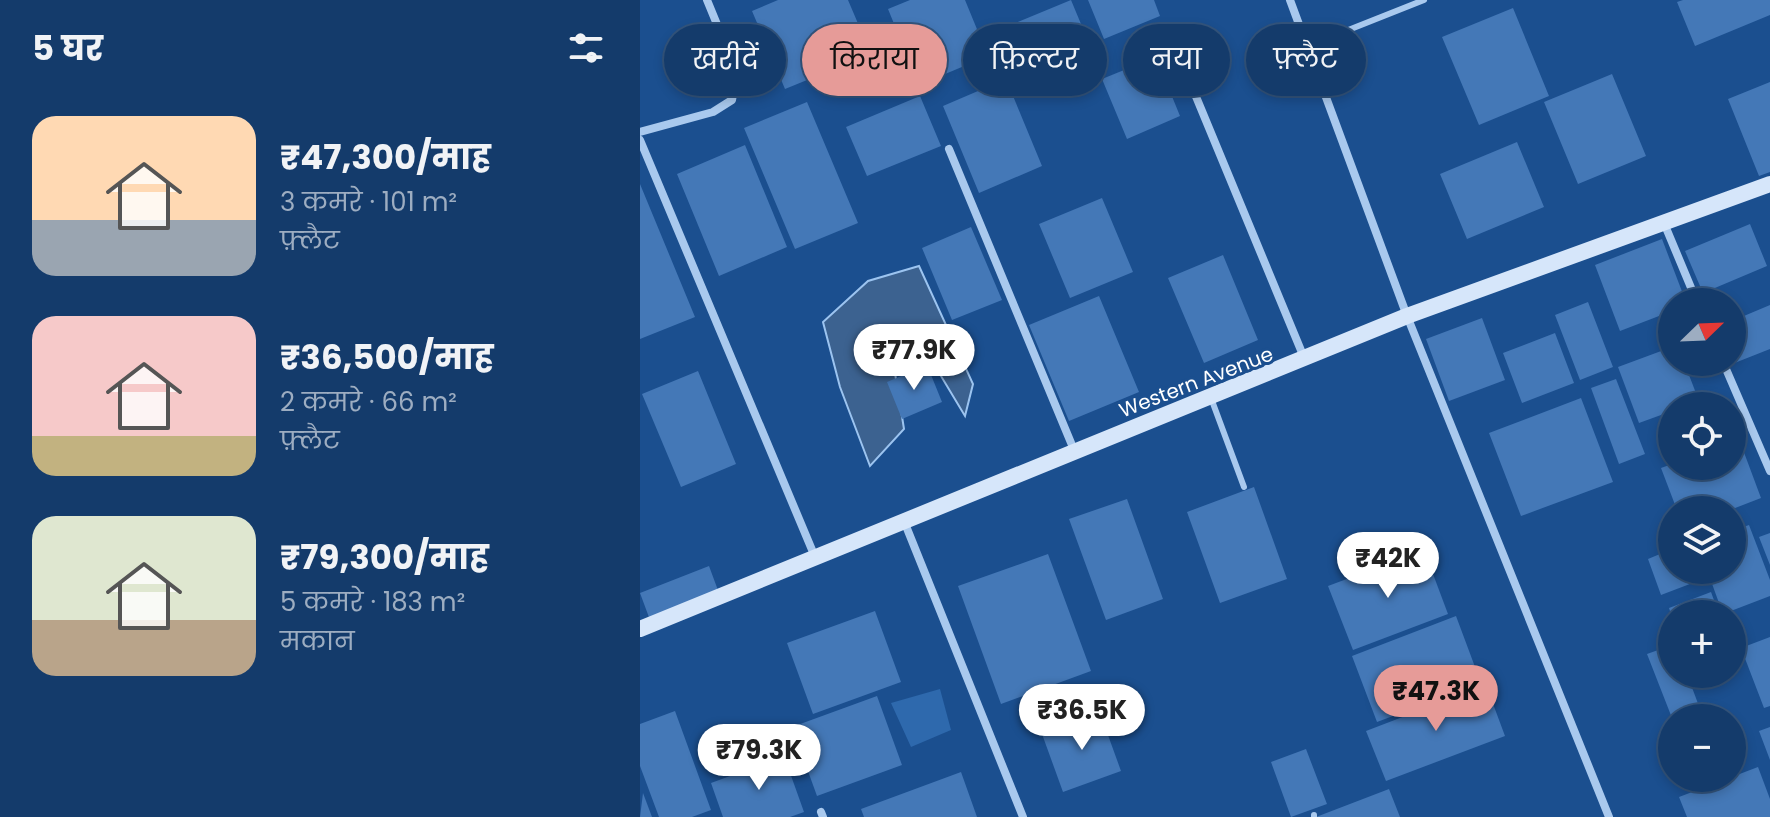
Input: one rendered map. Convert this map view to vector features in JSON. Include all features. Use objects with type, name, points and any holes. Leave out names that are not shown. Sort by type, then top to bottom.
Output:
[{"type":"street","points":[[640,132],[713,112],[732,100],[737,73],[707,0]]},
{"type":"street","points":[[1290,0],[1299,24]]},
{"type":"street","points":[[1196,96],[1306,360]]},
{"type":"street","points":[[1326,96],[1407,316],[1609,817]]},
{"type":"street","points":[[640,140],[815,557]]},
{"type":"street","points":[[949,149],[1074,450]]},
{"type":"street","name":"Western Avenue","points":[[640,629],[1074,450],[1306,360],[1407,316],[1770,184]]},
{"type":"street","points":[[1664,223],[1691,288]]},
{"type":"street","points":[[1729,376],[1770,471]]},
{"type":"street","points":[[904,520],[1023,817]]},
{"type":"lane","points":[[1363,24],[1424,0]]},
{"type":"lane","points":[[1211,398],[1244,487]]},
{"type":"shaded area","points":[[919,266],[973,384],[965,416],[935,366],[895,373],[904,429],[870,466],[840,387],[823,322],[868,281]]},
{"type":"shaded area","points":[[940,689],[951,730],[911,747],[891,703]]},
{"type":"building","points":[[778,0],[848,0],[858,24],[802,24],[802,82],[786,89],[786,24],[758,24],[752,11]]},
{"type":"building","points":[[910,0],[965,0],[975,24],[963,24],[963,67],[947,73],[947,24],[894,24],[888,9]]},
{"type":"building","points":[[1071,0],[1081,24],[1013,24]]},
{"type":"building","points":[[1088,0],[1154,0],[1160,16],[1141,24],[1123,24],[1123,31],[1107,38],[1107,24],[1098,24]]},
{"type":"building","points":[[1770,0],[1770,15],[1695,46],[1677,2]]},
{"type":"building","points":[[1513,8],[1549,96],[1479,125],[1442,37]]},
{"type":"building","points":[[1123,70],[1123,96],[1172,96],[1180,116],[1127,139],[1107,91],[1107,77]]},
{"type":"building","points":[[1612,74],[1646,156],[1578,184],[1544,102]]},
{"type":"building","points":[[1770,82],[1770,172],[1759,176],[1728,99]]},
{"type":"building","points":[[920,96],[941,146],[867,176],[846,127]]},
{"type":"building","points":[[966,96],[1013,96],[1042,166],[979,193],[943,106]]},
{"type":"building","points":[[807,102],[858,223],[795,249],[744,128]]},
{"type":"building","points":[[1517,142],[1544,207],[1467,239],[1440,174]]},
{"type":"building","points":[[745,145],[787,247],[719,276],[677,174]]},
{"type":"building","points":[[640,184],[695,317],[640,339]]},
{"type":"building","points":[[1102,198],[1133,272],[1070,298],[1039,224]]},
{"type":"building","points":[[1750,224],[1767,266],[1715,288],[1701,288],[1685,251]]},
{"type":"building","points":[[971,227],[1002,300],[952,320],[922,248]]},
{"type":"building","points":[[1662,239],[1681,288],[1658,288],[1658,316],[1620,331],[1595,265]]},
{"type":"building","points":[[1223,255],[1258,340],[1204,363],[1168,278]]},
{"type":"building","points":[[1099,296],[1139,392],[1069,421],[1029,325]]},
{"type":"building","points":[[1588,302],[1613,367],[1580,380],[1555,315]]},
{"type":"building","points":[[1770,305],[1770,349],[1746,358],[1746,315]]},
{"type":"building","points":[[1482,318],[1505,380],[1449,401],[1426,339]]},
{"type":"building","points":[[1555,333],[1574,383],[1522,403],[1503,353]]},
{"type":"building","points":[[1658,352],[1658,376],[1689,376],[1696,392],[1658,392],[1658,416],[1639,423],[1618,367]]},
{"type":"building","points":[[927,365],[942,402],[902,419],[887,382]]},
{"type":"building","points":[[698,371],[736,464],[681,487],[642,394]]},
{"type":"building","points":[[1616,379],[1645,454],[1619,464],[1591,388]]},
{"type":"building","points":[[1581,398],[1613,482],[1521,516],[1489,433]]},
{"type":"building","points":[[1746,458],[1761,498],[1746,504],[1746,496],[1672,496],[1666,480],[1746,480]]},
{"type":"building","points":[[1254,487],[1287,579],[1220,603],[1187,512]]},
{"type":"building","points":[[1127,499],[1163,599],[1106,620],[1069,519]]},
{"type":"building","points":[[1749,525],[1770,580],[1770,596],[1746,605],[1746,600],[1718,600],[1712,584],[1746,584],[1746,526]]},
{"type":"building","points":[[1770,533],[1770,565],[1759,537]]},
{"type":"building","points":[[1424,550],[1448,614],[1353,650],[1328,586]]},
{"type":"building","points":[[1048,554],[1091,671],[1001,704],[958,586]]},
{"type":"building","points":[[1658,555],[1658,584],[1690,584],[1661,595],[1648,559]]},
{"type":"building","points":[[709,566],[719,593],[650,620],[640,593]]},
{"type":"building","points":[[1711,592],[1714,600],[1690,600]]},
{"type":"building","points":[[875,611],[901,682],[813,714],[787,643]]},
{"type":"building","points":[[1456,616],[1481,683],[1377,722],[1352,656]]},
{"type":"building","points":[[1770,637],[1770,706],[1764,708],[1746,661],[1746,646]]},
{"type":"building","points":[[1658,650],[1658,682],[1647,654]]},
{"type":"building","points":[[1486,685],[1505,736],[1386,781],[1366,731]]},
{"type":"building","points":[[1660,688],[1692,688],[1698,704],[1667,704]]},
{"type":"building","points":[[877,696],[902,765],[817,796],[792,727]]},
{"type":"building","points":[[675,711],[711,810],[692,817],[659,817],[640,766],[640,724]]},
{"type":"building","points":[[1100,713],[1121,771],[1063,792],[1042,734]]},
{"type":"building","points":[[1770,727],[1770,760],[1759,731]]},
{"type":"building","points":[[1306,749],[1327,804],[1291,817],[1271,762]]},
{"type":"building","points":[[784,756],[804,812],[790,817],[723,817],[711,783]]},
{"type":"building","points":[[1758,767],[1770,799],[1770,817],[1687,817],[1679,797],[1692,792],[1746,792],[1746,772]]},
{"type":"building","points":[[961,772],[977,817],[864,817],[861,809]]},
{"type":"building","points":[[1389,789],[1400,817],[1316,817]]},
{"type":"building","points":[[643,793],[652,817],[640,817]]}]
